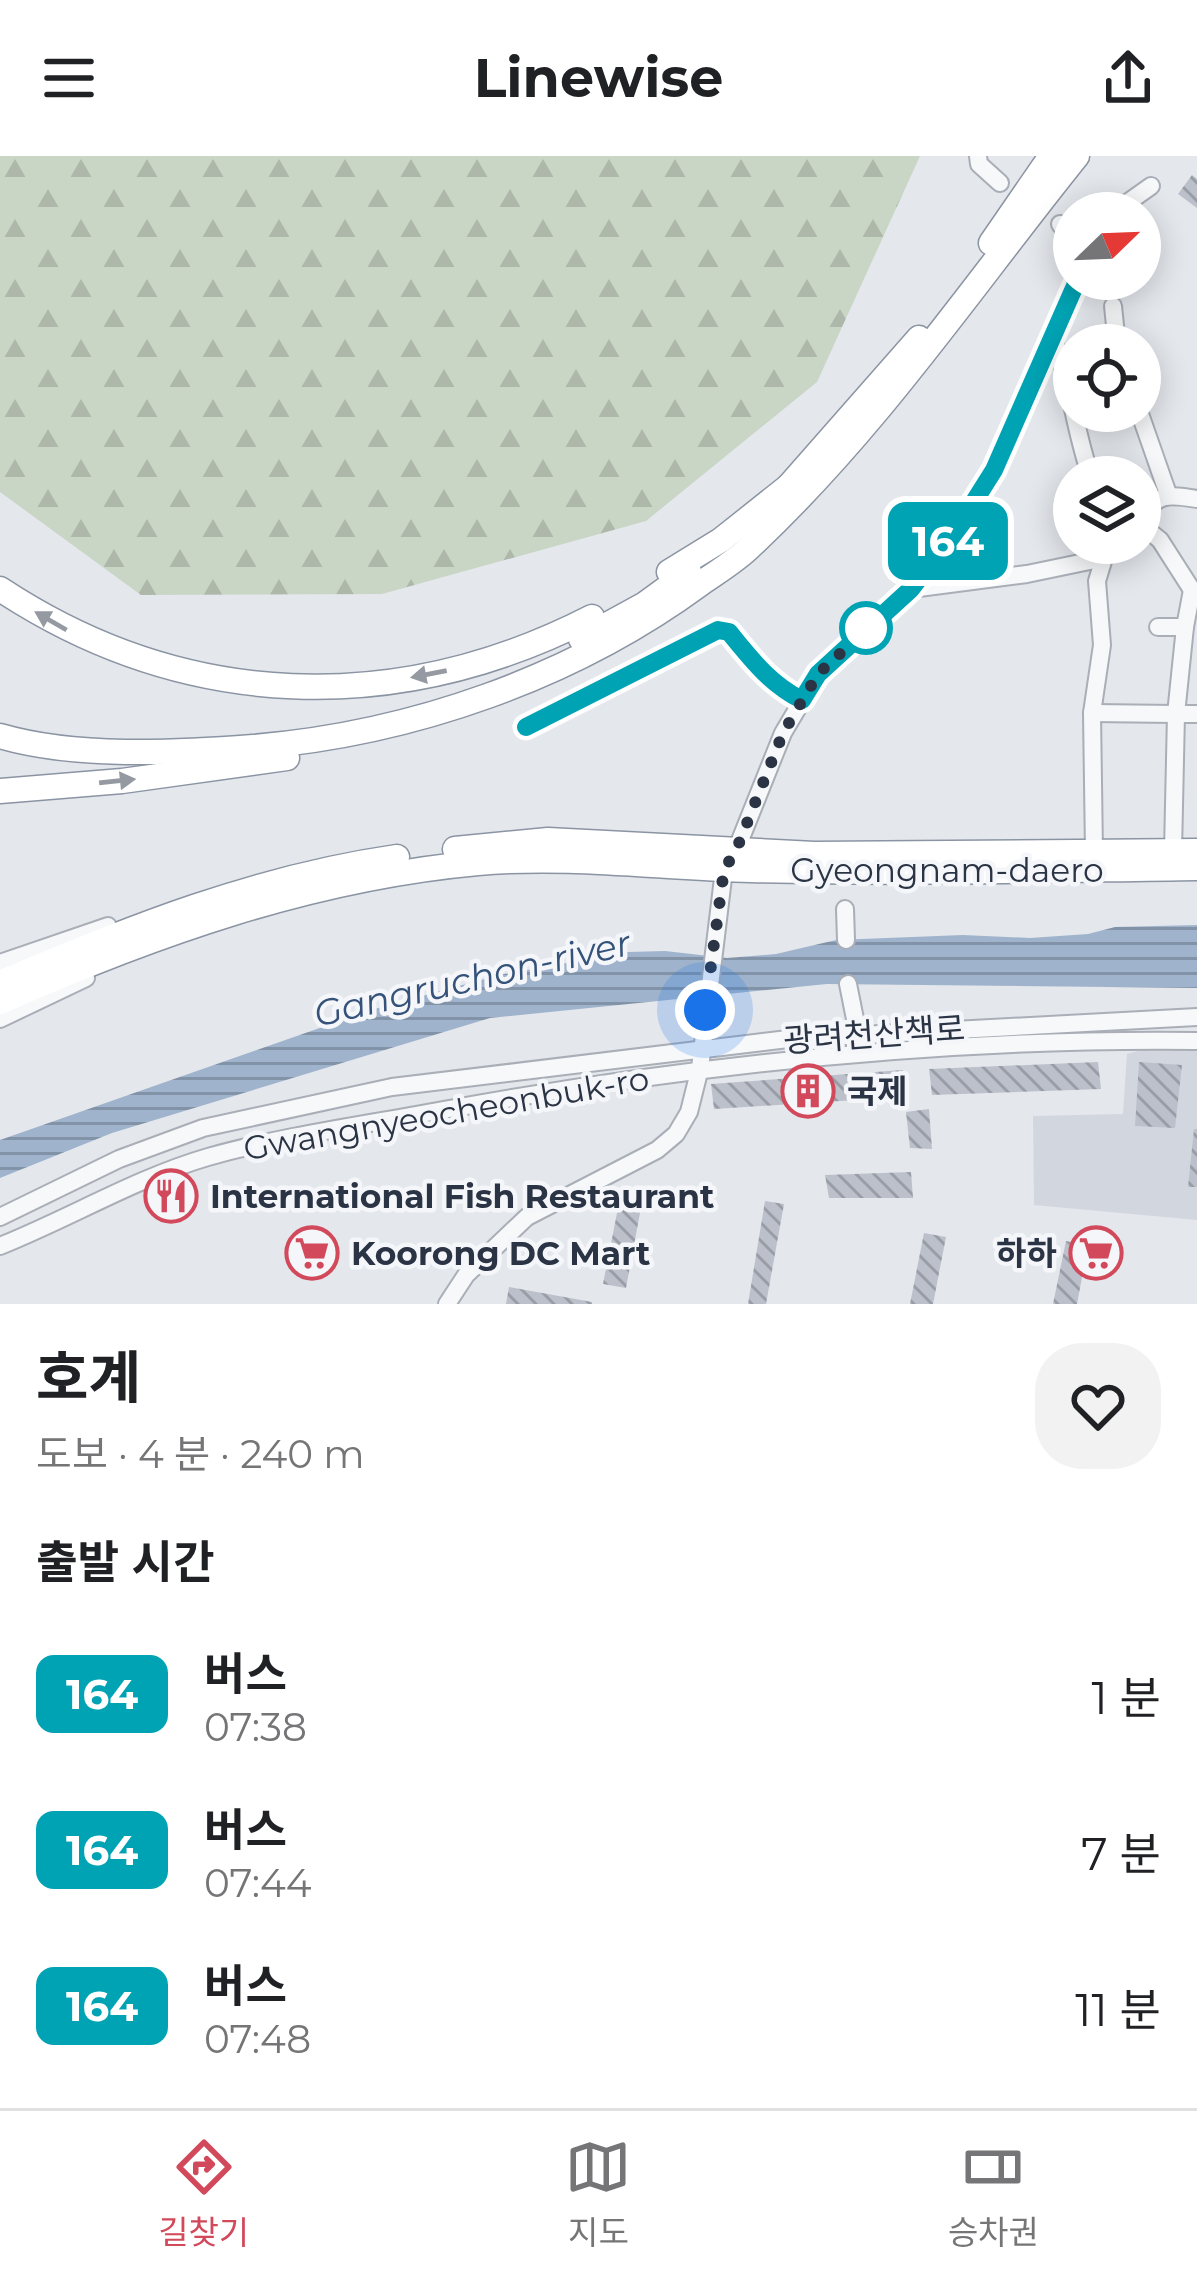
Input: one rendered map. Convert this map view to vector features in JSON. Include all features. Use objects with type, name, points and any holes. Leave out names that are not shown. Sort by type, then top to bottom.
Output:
[{"type":"highway","points":[[0,723],[125,741],[213,740],[304,730],[400,712],[488,683],[556,653],[645,604],[734,541],[789,486],[930,324],[1051,156]]},
{"type":"highway","points":[[0,791],[214,770],[361,746],[501,701],[649,622],[748,550],[835,462],[905,381],[1077,156]]},
{"type":"highway","points":[[0,589],[70,632],[194,674],[306,688],[369,686],[455,669],[542,642],[627,599],[702,552],[789,486]]},
{"type":"highway","points":[[0,736],[91,748],[178,752],[305,743],[415,718],[497,692],[582,657]]},
{"type":"highway","name":"Gyeongnam-daero","points":[[0,983],[94,942],[376,860],[548,840],[726,870],[1197,868]]},
{"type":"highway","name":"Gyeongnam-daero","points":[[726,870],[814,854],[1185,851]]},
{"type":"highway","name":"Gyeongnam-daero","points":[[0,1002],[249,897]]},
{"type":"street","points":[[978,156],[1000,183]]},
{"type":"street","points":[[1143,192],[1151,186]]},
{"type":"street","points":[[447,1304],[466,1275],[527,1216],[657,1150],[676,1134],[689,1112],[700,1068],[726,870],[783,733],[832,659],[911,589],[955,532],[994,470],[1068,300]]},
{"type":"street","points":[[1113,306],[1115,324]]},
{"type":"street","points":[[1052,334],[1084,456]]},
{"type":"street","points":[[1146,432],[1168,494]]},
{"type":"street","points":[[1161,498],[1168,494],[1197,499]]},
{"type":"street","points":[[1161,542],[1194,591],[1184,627],[1176,714],[1185,851]]},
{"type":"street","points":[[911,589],[1078,564]]},
{"type":"street","points":[[1094,852],[1092,713],[1102,645],[1097,581],[1102,564]]},
{"type":"street","points":[[1158,627],[1184,627]]},
{"type":"street","points":[[526,727],[718,630],[729,632],[760,670],[802,700]]},
{"type":"street","points":[[1092,713],[1197,714]]},
{"type":"street","points":[[0,963],[162,907],[249,897]]},
{"type":"street","points":[[0,1019],[249,897]]},
{"type":"street","points":[[845,909],[846,940]]},
{"type":"street","points":[[848,985],[858,1034]]},
{"type":"street","name":"광려천산책로","points":[[0,1217],[119,1159],[203,1128],[392,1087],[700,1048],[858,1034],[1197,1017]]},
{"type":"street","name":"Gwangnyeocheonbuk-ro","points":[[0,1246],[134,1185],[207,1158],[392,1120],[700,1068],[936,1045],[1197,1040]]},
{"type":"shaded area","points":[[1178,1040],[1197,1041],[1197,1220],[1034,1205],[1033,1116],[1123,1114],[1127,1054]]},
{"type":"green space","points":[[0,156],[920,156],[817,382],[646,521],[382,594],[141,595],[0,492]]},
{"type":"water","points":[[1197,925],[1197,988],[827,984],[490,1018],[112,1133],[0,1178],[0,1140],[371,1010],[499,975],[628,952],[727,958],[776,954],[836,940],[963,935],[1030,938],[1115,927]]},
{"type":"building","points":[[1192,175],[1197,179],[1197,208],[1178,194]]},
{"type":"building","points":[[967,531],[987,534],[981,572],[962,569]]},
{"type":"building","name":"국제","points":[[1098,1062],[1101,1089],[932,1095],[929,1069]]},
{"type":"building","points":[[1139,1062],[1182,1065],[1175,1128],[1135,1126]]},
{"type":"building","name":"국제","points":[[903,1070],[903,1097],[714,1109],[711,1084]]},
{"type":"building","points":[[929,1109],[932,1149],[910,1148],[906,1112]]},
{"type":"building","points":[[1194,1129],[1197,1187],[1188,1187]]},
{"type":"building","name":"국제","points":[[911,1172],[913,1198],[829,1198],[825,1175]]},
{"type":"building","points":[[621,1193],[643,1197],[626,1288],[603,1284]]},
{"type":"building","points":[[765,1201],[784,1204],[766,1304],[748,1304]]},
{"type":"building","points":[[924,1233],[946,1237],[933,1304],[910,1304]]},
{"type":"building","points":[[1066,1241],[1088,1245],[1077,1304],[1053,1304]]},
{"type":"building","points":[[509,1287],[592,1302],[592,1304],[506,1304]]},
{"type":"bus line","name":"164","points":[[526,727],[718,630],[729,632],[760,670],[802,700],[818,674],[911,589],[955,532],[994,470],[1068,300]]},
{"type":"place","name":"국제","points":[[808,1091]]},
{"type":"place","name":"International Fish Restaurant","points":[[171,1196]]},
{"type":"place","name":"Koorong DC Mart","points":[[312,1253]]},
{"type":"place","name":"하하","points":[[1096,1253]]},
{"type":"route","points":[[705,1010],[724,870],[783,733],[818,674],[874,622],[866,628]]},
{"type":"water label","name":"Gangruchon-river","points":[[472,978]]}]
